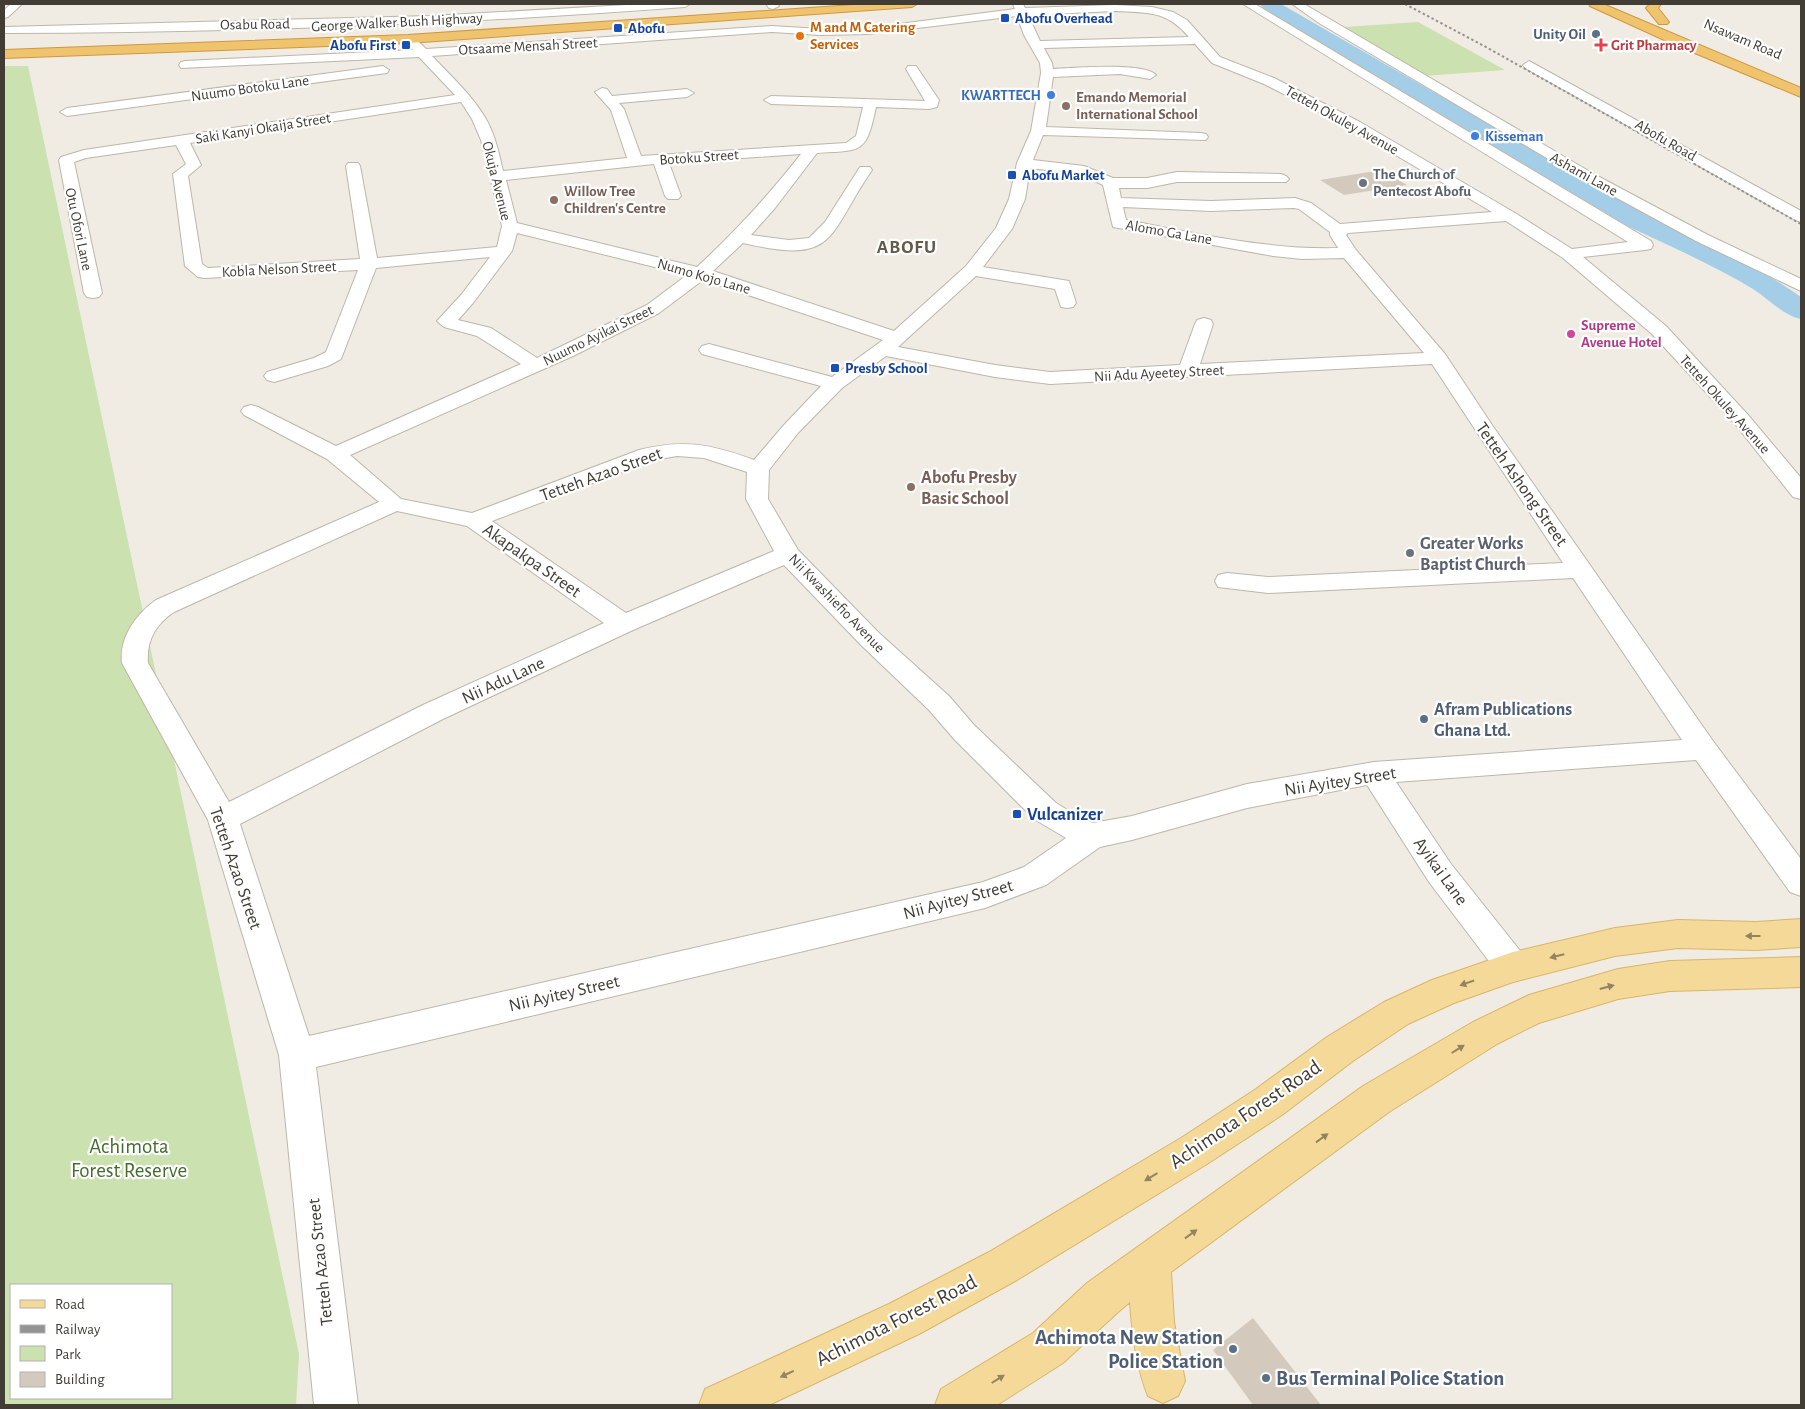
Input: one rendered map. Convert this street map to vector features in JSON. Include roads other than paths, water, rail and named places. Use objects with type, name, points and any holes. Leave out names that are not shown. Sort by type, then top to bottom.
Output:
[{"type":"highway","name":"George Walker Bush Highway","points":[[4,44],[121,42],[421,30],[806,4]]},
{"type":"highway","name":"George Walker Bush Highway","points":[[4,55],[408,38],[912,4]]},
{"type":"highway","points":[[1585,4],[1611,6]]},
{"type":"highway","name":"Nsawam Road","points":[[1594,4],[1611,6],[1663,22],[1801,82]]},
{"type":"highway","points":[[1656,4],[1652,8],[1663,22]]},
{"type":"highway","name":"Nsawam Road","points":[[1611,6],[1677,41],[1801,93]]},
{"type":"main road","name":"Achimota Forest Road","points":[[721,1405],[904,1319],[1003,1266],[1194,1151],[1269,1102],[1340,1049],[1396,1013],[1444,991],[1513,967],[1615,942],[1678,934],[1756,936],[1801,933]]},
{"type":"main road","points":[[957,1405],[1048,1348],[1102,1298],[1376,1099],[1485,1032],[1529,1011],[1618,984],[1670,976],[1801,972]]},
{"type":"main road","points":[[1151,1263],[1151,1310],[1154,1340],[1163,1381]]},
{"type":"street","points":[[4,14],[17,4]]},
{"type":"street","name":"Osabu Road","points":[[4,30],[397,21],[562,9],[685,4]]},
{"type":"street","points":[[1248,4],[1645,245],[1569,254]]},
{"type":"street","name":"Ashami Lane","points":[[1297,4],[1587,176],[1702,238],[1801,286]]},
{"type":"street","name":"Tetteh Okuley Avenue","points":[[1019,8],[1116,6],[1169,14],[1183,22],[1216,60],[1269,81],[1309,100],[1509,216],[1569,254],[1659,330],[1742,420],[1801,492]]},
{"type":"street","points":[[758,469],[834,384],[889,344],[972,270],[1004,229],[1017,199],[1024,163],[1038,131],[1047,73],[1046,63],[1019,8]]},
{"type":"street","name":"Otsaame Mensah Street","points":[[185,65],[428,58],[772,29],[806,32],[868,31],[1019,8]]},
{"type":"street","points":[[755,15],[761,23],[772,29]]},
{"type":"street","points":[[677,37],[687,50]]},
{"type":"street","name":"Okuja Avenue","points":[[408,38],[466,98],[479,119],[498,176],[510,226],[504,251],[467,299],[446,321],[483,332],[535,365]]},
{"type":"street","points":[[1036,45],[1198,40]]},
{"type":"street","name":"Nuumo Botoku Lane","points":[[67,112],[398,68],[428,58]]},
{"type":"street","name":"Abofu Road","points":[[1529,65],[1801,217]]},
{"type":"street","points":[[771,100],[920,106],[932,104],[932,100],[912,69]]},
{"type":"street","points":[[1047,73],[1120,70],[1150,75]]},
{"type":"street","points":[[634,161],[617,109],[606,96],[688,93]]},
{"type":"street","name":"Saki Kanyi Okaija Street","points":[[66,164],[66,160],[79,155],[466,98]]},
{"type":"street","points":[[156,101],[161,144]]},
{"type":"street","name":"Botoku Street","points":[[498,176],[634,161],[848,147],[862,140],[870,104]]},
{"type":"street","points":[[1038,131],[1201,137]]},
{"type":"street","name":"Kobla Nelson Street","points":[[182,140],[194,165],[180,174],[194,266],[197,270],[212,274],[239,270],[368,264],[504,251]]},
{"type":"street","name":"Nuumo Ayikai Street","points":[[335,454],[535,365],[653,309],[701,273],[740,237],[769,205],[813,149]]},
{"type":"street","points":[[660,160],[674,196]]},
{"type":"street","points":[[1024,163],[1084,170],[1110,183],[1147,183],[1177,177],[1281,179]]},
{"type":"street","name":"Otu Ofori Lane","points":[[66,164],[93,293]]},
{"type":"street","points":[[274,376],[321,362],[334,355],[368,264],[353,166]]},
{"type":"street","points":[[740,237],[771,244],[806,245],[814,243],[840,212],[854,184],[865,170]]},
{"type":"street","name":"Alomo Ga Lane","points":[[1110,183],[1119,224],[1302,254],[1349,253]]},
{"type":"street","points":[[1114,202],[1211,206],[1295,203],[1305,206],[1339,231],[1345,228],[1509,216]]},
{"type":"street","name":"Numo Kojo Lane","points":[[510,226],[701,273],[889,344]]},
{"type":"street","name":"Tetteh Ashong Street","points":[[1339,231],[1338,235],[1349,253],[1438,358],[1482,426],[1703,749],[1801,883]]},
{"type":"street","points":[[972,270],[1063,285],[1067,303]]},
{"type":"street","points":[[1188,371],[1204,324]]},
{"type":"street","name":"Nii Adu Ayeetey Street","points":[[889,344],[995,371],[1050,378],[1438,358]]},
{"type":"street","points":[[709,350],[834,384]]},
{"type":"street","name":"Akapakpa Street","points":[[251,412],[335,454],[394,504],[474,520],[624,624]]},
{"type":"street","name":"Tetteh Azao Street","points":[[474,520],[667,449],[703,450],[758,469]]},
{"type":"street","name":"Nii Kwashiefio Avenue","points":[[758,469],[757,499],[788,554],[870,639],[939,703],[964,732],[1045,811],[1068,826],[1092,836]]},
{"type":"street","name":"Tetteh Azao Street","points":[[336,1405],[297,1055],[223,819],[135,663],[133,656],[146,623],[152,615],[165,606],[394,504]]},
{"type":"street","name":"Nii Adu Lane","points":[[223,819],[433,712],[624,624],[788,554]]},
{"type":"street","points":[[1227,581],[1268,585],[1582,570]]},
{"type":"street","name":"Nii Ayitey Street","points":[[297,1055],[985,895],[1035,876],[1092,836],[1132,828],[1247,796],[1374,772],[1703,749]]},
{"type":"street","name":"Ayikai Lane","points":[[1374,772],[1440,873],[1513,967]]},
{"type":"waterway","points":[[1269,4],[1638,221],[1689,244],[1763,283],[1801,310]]},
{"type":"railway","points":[[1405,4],[1486,47],[1801,224]]},
{"type":"place","name":"Abofu Overhead","points":[[1005,18]]},
{"type":"place","name":"Abofu","points":[[618,28]]},
{"type":"place","name":"Unity Oil","points":[[1596,34]]},
{"type":"place","name":"M and M Catering Services","points":[[800,36]]},
{"type":"place","name":"Abofu First","points":[[406,45]]},
{"type":"place","name":"Grit Pharmacy","points":[[1601,45]]},
{"type":"place","name":"KWARTTECH","points":[[1051,95]]},
{"type":"place","name":"Emando Memorial International School","points":[[1066,106]]},
{"type":"place","name":"Kisseman","points":[[1475,136]]},
{"type":"place","name":"Abofu Market","points":[[1012,175]]},
{"type":"place","name":"The Church of Pentecost Abofu","points":[[1363,183]]},
{"type":"place","name":"Willow Tree Children's Centre","points":[[554,200]]},
{"type":"place","name":"Supreme Avenue Hotel","points":[[1571,334]]},
{"type":"place","name":"Presby School","points":[[835,368]]},
{"type":"place","name":"Abofu Presby Basic School","points":[[911,487]]},
{"type":"place","name":"Greater Works Baptist Church","points":[[1410,553]]},
{"type":"place","name":"Afram Publications Ghana Ltd.","points":[[1424,719]]},
{"type":"place","name":"Vulcanizer","points":[[1017,814]]},
{"type":"place","name":"Achimota New Station Police Station","points":[[1233,1349]]},
{"type":"place","name":"Bus Terminal Police Station","points":[[1266,1378]]},
{"type":"district","name":"ABOFU","points":[[907,246]]},
{"type":"park label","name":"Achimota Forest Reserve","points":[[129,1158]]}]
